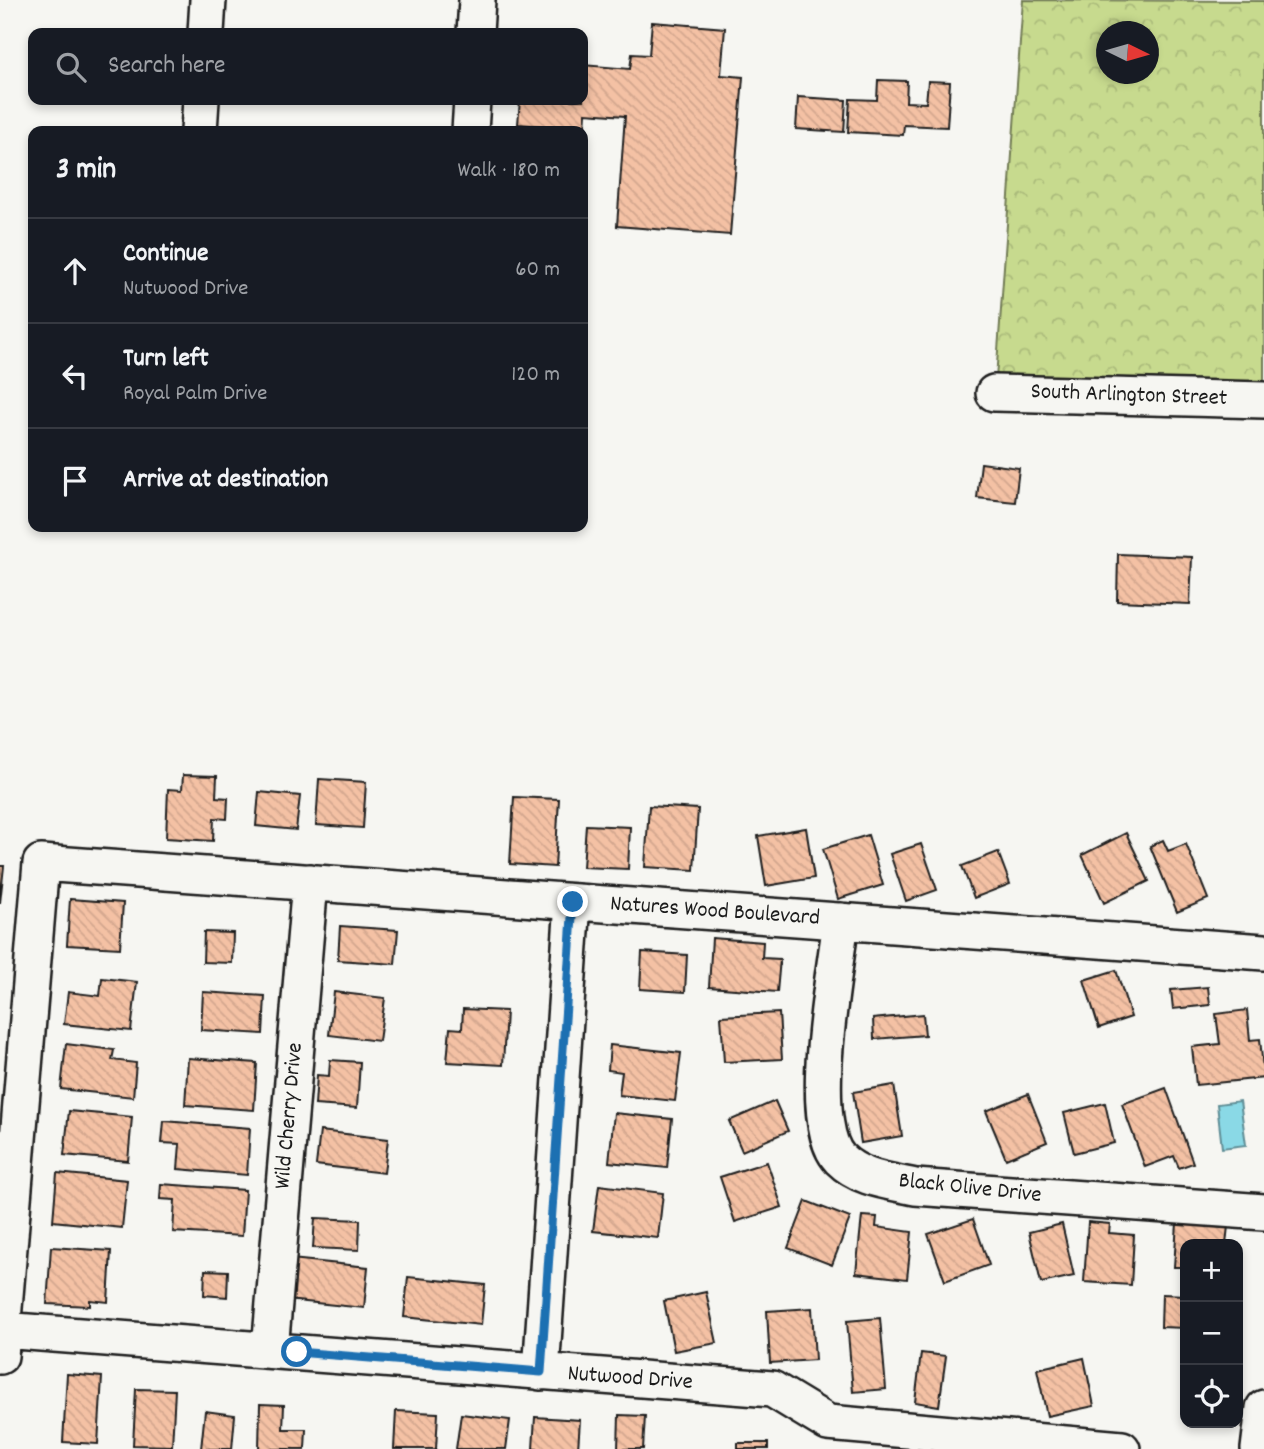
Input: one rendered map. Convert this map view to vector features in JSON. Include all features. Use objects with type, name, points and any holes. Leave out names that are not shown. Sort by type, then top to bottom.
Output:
[{"type":"street","points":[[206,28],[208,0]]},
{"type":"street","points":[[475,28],[477,0]]},
{"type":"street","points":[[199,126],[201,105]]},
{"type":"street","points":[[470,126],[472,105]]},
{"type":"street","name":"South Arlington Street","points":[[994,393],[1264,400]]},
{"type":"street","name":"Natures Wood Boulevard","points":[[1,1343],[41,863],[1264,952]]},
{"type":"street","name":"Wild Cherry Drive","points":[[270,1350],[310,882]]},
{"type":"street","points":[[541,1372],[573,902]]},
{"type":"street","name":"Black Olive Drive","points":[[841,921],[821,1084],[829,1140],[840,1159],[864,1176],[915,1187],[1264,1212]]},
{"type":"street","name":"Nutwood Drive","points":[[1,1343],[270,1350],[772,1389],[828,1423],[1122,1449]]},
{"type":"street","points":[[1259,1449],[1264,1408]]},
{"type":"green space","points":[[1023,0],[1264,1],[1264,387],[996,379]]},
{"type":"water","points":[[1240,1101],[1246,1145],[1222,1148],[1217,1104]]},
{"type":"building","points":[[652,22],[725,28],[721,75],[743,77],[730,235],[617,226],[625,116],[586,113],[585,126],[518,124],[520,105],[588,105],[588,65],[630,69],[632,54],[649,55]]},
{"type":"building","points":[[878,80],[907,81],[906,102],[926,103],[928,81],[950,82],[947,127],[904,125],[903,135],[848,132],[850,99],[877,100]]},
{"type":"building","points":[[798,97],[846,100],[844,132],[796,129]]},
{"type":"building","points":[[981,463],[1019,468],[1015,502],[977,498]]},
{"type":"building","points":[[1118,554],[1192,557],[1190,604],[1117,601]]},
{"type":"building","points":[[183,775],[217,776],[216,797],[228,798],[227,819],[214,818],[213,841],[166,838],[168,789],[182,790]]},
{"type":"building","points":[[319,779],[366,782],[363,828],[316,825]]},
{"type":"building","points":[[259,792],[300,796],[296,830],[256,826]]},
{"type":"building","points":[[514,797],[559,799],[555,867],[510,864]]},
{"type":"building","points":[[649,806],[698,809],[694,870],[645,867]]},
{"type":"building","points":[[586,825],[630,827],[628,869],[583,867]]},
{"type":"building","points":[[806,828],[814,878],[766,886],[758,836]]},
{"type":"building","points":[[1126,833],[1149,881],[1104,903],[1082,855]]},
{"type":"building","points":[[868,835],[883,885],[838,899],[823,849]]},
{"type":"building","points":[[1163,840],[1168,851],[1186,844],[1208,899],[1177,912],[1150,846]]},
{"type":"building","points":[[921,844],[937,890],[906,901],[890,854]]},
{"type":"building","points":[[998,852],[1010,884],[974,898],[962,866]]},
{"type":"building","points":[[0,866],[4,866],[0,903]]},
{"type":"building","points":[[70,899],[123,903],[120,948],[67,945]]},
{"type":"building","points":[[340,926],[398,930],[395,964],[338,960]]},
{"type":"building","points":[[204,932],[233,933],[232,963],[203,962]]},
{"type":"building","points":[[712,938],[763,942],[762,958],[780,959],[777,992],[709,987]]},
{"type":"building","points":[[642,952],[687,955],[685,992],[640,989]]},
{"type":"building","points":[[1116,970],[1131,1017],[1099,1028],[1084,980]]},
{"type":"building","points":[[102,978],[137,982],[131,1031],[64,1024],[68,992],[100,996]]},
{"type":"building","points":[[1208,987],[1210,1005],[1173,1009],[1171,990]]},
{"type":"building","points":[[203,992],[265,996],[263,1034],[201,1030]]},
{"type":"building","points":[[334,992],[385,998],[379,1041],[329,1035]]},
{"type":"building","points":[[463,1009],[506,1011],[503,1065],[447,1062],[450,1028],[462,1029]]},
{"type":"building","points":[[1247,1010],[1250,1040],[1260,1039],[1264,1078],[1196,1085],[1192,1047],[1220,1044],[1216,1014]]},
{"type":"building","points":[[779,1013],[782,1059],[724,1062],[721,1016]]},
{"type":"building","points":[[923,1014],[925,1035],[874,1039],[873,1019]]},
{"type":"building","points":[[66,1044],[114,1050],[112,1060],[136,1063],[133,1097],[61,1089]]},
{"type":"building","points":[[610,1045],[681,1053],[675,1101],[619,1095],[622,1072],[608,1070]]},
{"type":"building","points":[[188,1058],[257,1063],[254,1110],[185,1105]]},
{"type":"building","points":[[330,1060],[360,1062],[357,1108],[315,1105],[317,1075],[329,1076]]},
{"type":"building","points":[[894,1085],[902,1136],[861,1143],[853,1092]]},
{"type":"building","points":[[1166,1088],[1193,1163],[1179,1168],[1174,1156],[1145,1167],[1122,1104]]},
{"type":"building","points":[[1028,1094],[1047,1142],[1006,1159],[986,1111]]},
{"type":"building","points":[[775,1101],[788,1131],[742,1151],[729,1121]]},
{"type":"building","points":[[1105,1103],[1114,1143],[1074,1153],[1064,1113]]},
{"type":"building","points":[[69,1111],[132,1117],[128,1161],[64,1155]]},
{"type":"building","points":[[614,1113],[672,1119],[667,1168],[609,1162]]},
{"type":"building","points":[[164,1121],[250,1128],[247,1175],[178,1169],[180,1144],[162,1143]]},
{"type":"building","points":[[320,1131],[388,1139],[384,1173],[316,1165]]},
{"type":"building","points":[[767,1162],[782,1207],[735,1222],[720,1177]]},
{"type":"building","points":[[57,1173],[127,1180],[122,1228],[53,1221]]},
{"type":"building","points":[[161,1184],[245,1190],[242,1236],[173,1232],[175,1200],[160,1199]]},
{"type":"building","points":[[599,1185],[663,1193],[658,1238],[593,1231]]},
{"type":"building","points":[[806,1201],[850,1218],[832,1265],[788,1248]]},
{"type":"building","points":[[862,1216],[877,1217],[876,1227],[912,1232],[907,1279],[856,1273]]},
{"type":"building","points":[[315,1218],[360,1220],[359,1250],[313,1248]]},
{"type":"building","points":[[973,1219],[989,1265],[945,1281],[928,1234]]},
{"type":"building","points":[[1088,1222],[1110,1224],[1109,1233],[1134,1235],[1131,1285],[1084,1282]]},
{"type":"building","points":[[1177,1223],[1228,1226],[1227,1239],[1180,1239],[1180,1267],[1174,1267]]},
{"type":"building","points":[[1062,1224],[1074,1276],[1041,1283],[1029,1232]]},
{"type":"building","points":[[51,1247],[111,1251],[108,1302],[90,1300],[90,1306],[47,1304]]},
{"type":"building","points":[[291,1259],[368,1267],[364,1308],[287,1300]]},
{"type":"building","points":[[205,1270],[228,1271],[227,1297],[204,1295]]},
{"type":"building","points":[[408,1277],[485,1285],[481,1325],[404,1317]]},
{"type":"building","points":[[706,1292],[717,1343],[674,1351],[664,1301]]},
{"type":"building","points":[[1162,1294],[1180,1295],[1180,1328],[1161,1327]]},
{"type":"building","points":[[812,1308],[815,1360],[770,1363],[767,1311]]},
{"type":"building","points":[[880,1318],[886,1389],[853,1392],[847,1321]]},
{"type":"building","points":[[921,1353],[946,1356],[939,1406],[915,1402]]},
{"type":"building","points":[[1084,1358],[1094,1406],[1047,1416],[1037,1369]]},
{"type":"building","points":[[67,1374],[102,1377],[98,1444],[63,1442]]},
{"type":"building","points":[[136,1389],[175,1390],[172,1446],[133,1445]]},
{"type":"building","points":[[260,1404],[284,1405],[283,1429],[306,1429],[305,1449],[259,1449]]},
{"type":"building","points":[[205,1411],[235,1415],[232,1449],[201,1449]]},
{"type":"building","points":[[396,1411],[438,1413],[436,1449],[394,1449]]},
{"type":"building","points":[[461,1414],[510,1420],[506,1449],[456,1449]]},
{"type":"building","points":[[619,1415],[645,1416],[643,1449],[618,1449]]},
{"type":"building","points":[[535,1417],[580,1420],[578,1449],[533,1449]]},
{"type":"building","points":[[738,1443],[768,1443],[768,1449],[738,1449]]},
{"type":"route","points":[[297,1352],[541,1372],[573,902]]}]
